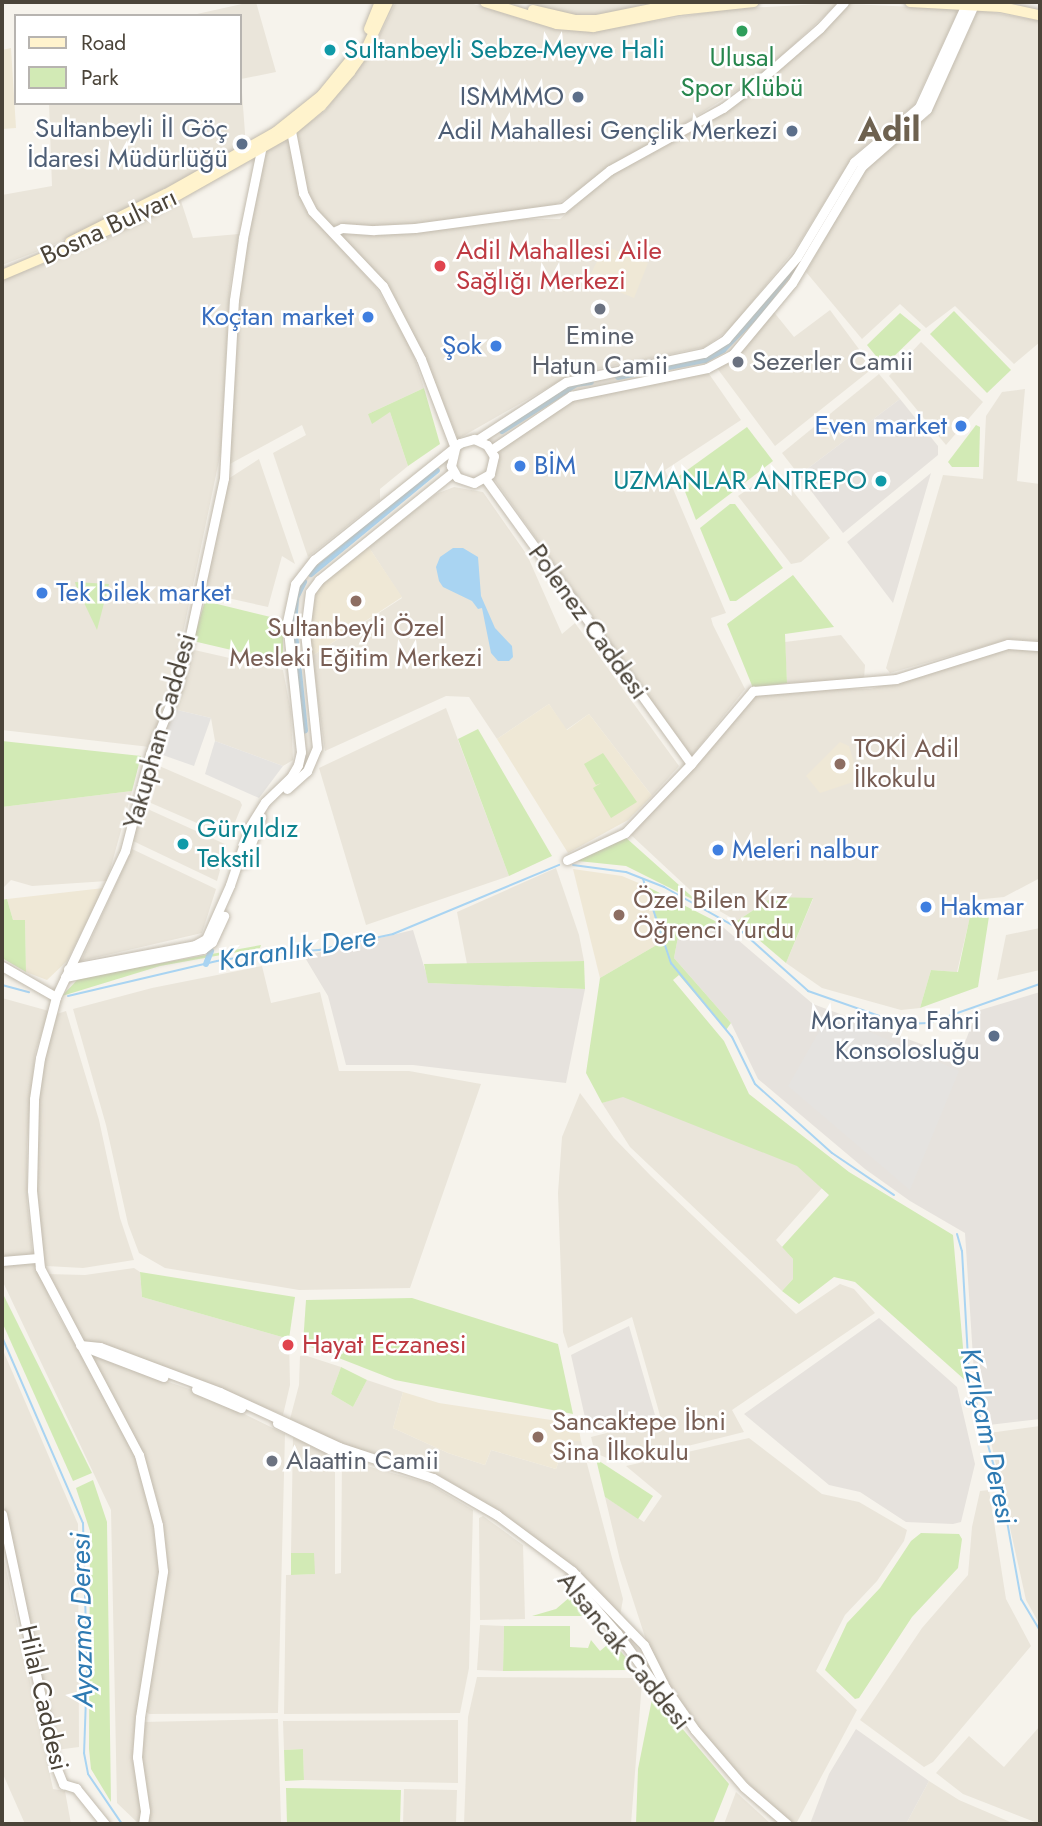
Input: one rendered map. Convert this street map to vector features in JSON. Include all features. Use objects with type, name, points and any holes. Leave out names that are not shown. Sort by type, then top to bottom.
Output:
[{"type":"main road","name":"Bosna Bulvarı","points":[[2,273],[120,219],[286,125],[322,95],[349,62],[366,37],[380,2]]},
{"type":"main road","name":"Bosna Bulvarı","points":[[2,273],[100,236],[261,150],[291,131],[321,106],[351,72],[374,35],[388,2]]},
{"type":"main road","points":[[485,2],[557,24],[583,27],[609,25],[712,5],[754,2]]},
{"type":"main road","points":[[506,2],[575,20],[597,20],[690,2]]},
{"type":"main road","points":[[910,2],[971,3],[1040,15]]},
{"type":"main road","points":[[1008,2],[1040,9]]},
{"type":"street","points":[[332,232],[342,228],[415,228],[563,208],[610,170],[723,107],[760,80],[820,28],[844,2]]},
{"type":"street","points":[[67,973],[195,945],[206,939],[213,929],[250,826],[264,804],[298,765],[301,752],[287,622],[292,594],[301,575],[314,560],[455,447],[467,440],[477,440],[566,382],[711,350],[730,335],[793,261],[854,162],[922,101],[971,3]]},
{"type":"street","points":[[491,450],[571,396],[707,368],[724,360],[739,348],[801,269],[862,166],[927,109],[971,3]]},
{"type":"street","points":[[891,130],[902,131]]},
{"type":"street","points":[[291,131],[303,193],[312,211],[383,286],[421,359],[455,447],[451,459],[453,472],[468,482],[485,478],[493,468],[491,450],[477,440]]},
{"type":"street","name":"Yakuphan Caddesi","points":[[143,1824],[145,1811],[137,1757],[140,1717],[163,1572],[158,1525],[150,1486],[139,1455],[58,1307],[38,1258],[32,1190],[34,1099],[40,1058],[56,997],[125,851],[150,754],[177,688],[189,640],[224,478],[234,300],[243,238],[261,150]]},
{"type":"street","points":[[793,261],[801,269]]},
{"type":"street","points":[[602,389],[608,372]]},
{"type":"street","points":[[67,973],[190,953],[212,942],[259,819],[271,803],[307,771],[317,748],[305,632],[310,592],[317,582],[453,472]]},
{"type":"street","name":"Polenez Caddesi","points":[[485,478],[691,764]]},
{"type":"street","points":[[301,575],[317,582]]},
{"type":"street","points":[[567,860],[625,833],[691,764],[753,691],[896,679],[1008,644],[1040,646]]},
{"type":"street","points":[[2,966],[56,997]]},
{"type":"street","points":[[2,1261],[38,1258]]},
{"type":"street","name":"Alsancak Caddesi","points":[[80,1345],[288,1426],[375,1464],[432,1483],[524,1540],[567,1575],[617,1633],[694,1737],[742,1789],[780,1824]]},
{"type":"street","name":"Alsancak Caddesi","points":[[375,1464],[433,1478],[497,1515],[572,1571],[644,1645],[665,1687],[695,1730],[744,1787],[787,1824]]},
{"type":"street","name":"Hilal Caddesi","points":[[2,1514],[55,1764],[63,1784],[76,1788],[105,1824]]},
{"type":"street","points":[[617,1633],[622,1624]]},
{"type":"street","points":[[635,1656],[642,1653],[644,1645]]},
{"type":"shaded area","points":[[256,2],[276,72],[242,79],[242,14],[197,14]]},
{"type":"shaded area","points":[[396,2],[467,2],[558,30],[594,31],[729,9],[838,3],[760,76],[554,206],[398,226],[331,226],[306,195],[294,134],[325,111],[374,46]]},
{"type":"shaded area","points":[[523,2],[677,2],[605,18],[572,16]]},
{"type":"shaded area","points":[[849,4],[959,9],[914,105],[853,156],[796,248],[730,329],[705,347],[572,374],[458,439],[424,356],[384,284],[340,234],[382,235],[520,219],[560,219],[611,174],[711,119],[768,80]]},
{"type":"shaded area","points":[[978,10],[1040,21],[1040,342],[1014,364],[955,306],[926,328],[900,304],[862,339],[806,272],[867,165],[930,115]]},
{"type":"shaded area","points":[[11,48],[16,128],[2,129],[2,50]]},
{"type":"shaded area","points":[[242,93],[246,147],[49,247],[2,265],[2,195],[52,186],[49,105],[242,105]]},
{"type":"shaded area","points":[[288,138],[304,208],[376,287],[412,350],[424,388],[368,414],[390,412],[408,466],[380,489],[380,500],[308,557],[273,453],[306,435],[302,425],[228,465],[239,292],[264,153]]},
{"type":"shaded area","points":[[181,201],[193,238],[239,234],[230,286],[221,451],[174,676],[150,747],[2,730],[2,280],[96,243]]},
{"type":"shaded area","points":[[605,246],[648,263],[634,298],[588,279]]},
{"type":"shaded area","points":[[830,310],[873,368],[775,446],[717,368],[773,311],[794,337]]},
{"type":"shaded area","points":[[921,342],[983,402],[946,445],[889,376]]},
{"type":"shaded area","points":[[707,371],[741,420],[665,470],[726,613],[711,618],[745,689],[691,757],[494,479],[500,450],[571,400]]},
{"type":"shaded area","points":[[879,374],[900,399],[799,475],[782,453]]},
{"type":"shaded area","points":[[1025,389],[1017,481],[1040,484],[1040,641],[1010,639],[890,673],[886,668],[943,475],[983,479],[986,416],[1002,392]]},
{"type":"shaded area","points":[[900,399],[938,446],[938,455],[843,533],[799,475]]},
{"type":"shaded area","points":[[259,459],[295,564],[282,556],[268,607],[205,593],[228,479]]},
{"type":"shaded area","points":[[776,470],[830,538],[801,562],[791,564],[738,496]]},
{"type":"shaded area","points":[[931,473],[893,603],[847,542]]},
{"type":"shaded area","points":[[454,487],[483,492],[527,555],[562,634],[575,623],[679,766],[652,796],[589,714],[566,730],[549,704],[497,739],[469,697],[446,696],[325,751],[312,656],[402,598],[368,546],[436,494]]},
{"type":"shaded area","name":"Sultanbeyli Özel Mesleki Eğitim Merkezi","points":[[368,546],[402,597],[312,656],[310,624],[317,588]]},
{"type":"shaded area","points":[[841,635],[865,665],[864,679],[787,683],[785,642]]},
{"type":"shaded area","points":[[190,649],[283,670],[291,712],[293,760],[283,766],[215,741],[211,718],[173,709]]},
{"type":"shaded area","points":[[1010,649],[1040,651],[1040,878],[1004,897],[974,900],[957,972],[931,970],[920,1008],[901,1010],[822,988],[786,963],[813,899],[773,897],[737,921],[702,901],[631,835],[751,696],[824,689],[870,689]]},
{"type":"shaded area","points":[[549,704],[567,730],[589,714],[652,796],[628,820],[568,853],[497,739]]},
{"type":"shaded area","points":[[446,708],[509,876],[366,925],[319,768]]},
{"type":"shaded area","points":[[173,709],[211,718],[194,766],[157,753]]},
{"type":"shaded area","points":[[215,741],[283,766],[259,798],[205,774]]},
{"type":"shaded area","points":[[840,742],[849,746],[859,780],[820,793],[806,776]]},
{"type":"shaded area","points":[[157,765],[240,801],[242,805],[229,837],[144,800]]},
{"type":"shaded area","points":[[132,791],[107,881],[32,886],[11,880],[2,889],[2,807]]},
{"type":"shaded area","name":"Güryıldız Tekstil","points":[[141,806],[227,845],[217,881],[133,841]]},
{"type":"shaded area","points":[[132,849],[216,889],[202,933],[81,961]]},
{"type":"shaded area","points":[[556,868],[579,935],[584,961],[467,964],[457,912]]},
{"type":"shaded area","name":"Özel Bilen Kız Öğrenci Yurdu","points":[[573,869],[622,876],[648,887],[660,943],[600,978]]},
{"type":"shaded area","points":[[104,888],[67,961],[47,980],[26,972],[25,920],[13,920],[7,899]]},
{"type":"shaded area","points":[[717,922],[813,1004],[959,1058],[977,1011],[1040,992],[1040,1419],[989,1425],[974,1373],[965,1233],[910,1201],[865,1169],[758,1079],[731,1023],[674,958],[678,937]]},
{"type":"shaded area","points":[[1040,928],[1040,970],[997,980],[1006,935]]},
{"type":"shaded area","points":[[413,930],[429,983],[585,989],[566,1083],[413,1065],[346,1065],[328,996],[304,956]]},
{"type":"shaded area","points":[[262,966],[271,1003],[320,992],[339,1071],[409,1071],[481,1084],[410,1288],[299,1290],[165,1268],[139,1253],[128,1224],[106,1125],[73,1009],[152,988]]},
{"type":"shaded area","points":[[2,998],[49,1011],[35,1053],[27,1144],[27,1200],[33,1256],[2,1259]]},
{"type":"shaded area","points":[[66,1011],[99,1120],[120,1218],[134,1260],[83,1268],[46,1266],[42,1260],[37,1228],[36,1131],[41,1074],[57,1014]]},
{"type":"shaded area","points":[[829,1014],[959,1071],[910,1190],[788,1086]]},
{"type":"shaded area","points":[[580,1093],[614,1138],[651,1176],[796,1314],[840,1284],[854,1289],[875,1313],[732,1410],[744,1432],[619,1463],[595,1453],[591,1437],[661,1419],[632,1317],[568,1348],[563,1332],[558,1193],[562,1137]]},
{"type":"shaded area","points":[[623,1096],[797,1165],[822,1188],[776,1240],[793,1259],[793,1279],[782,1291],[630,1147],[602,1103]]},
{"type":"shaded area","points":[[35,1261],[53,1306],[128,1439],[143,1476],[156,1525],[161,1570],[137,1719],[142,1804],[139,1824],[117,1803],[111,1510],[2,1280],[2,1265]]},
{"type":"shaded area","points":[[134,1268],[140,1272],[142,1297],[289,1339],[290,1385],[283,1415],[209,1385],[82,1341],[47,1274],[85,1275]]},
{"type":"shaded area","points":[[879,1318],[957,1387],[975,1464],[961,1522],[906,1522],[860,1492],[829,1485],[744,1414]]},
{"type":"shaded area","points":[[629,1326],[655,1415],[588,1431],[571,1355]]},
{"type":"shaded area","points":[[2,1348],[78,1524],[79,1747],[56,1750],[2,1496]]},
{"type":"shaded area","points":[[89,1355],[204,1394],[285,1434],[278,1713],[149,1714],[144,1710],[168,1571],[158,1503],[143,1455]]},
{"type":"shaded area","points":[[300,1356],[341,1367],[331,1394],[353,1407],[367,1380],[403,1392],[393,1428],[448,1453],[485,1465],[491,1450],[556,1469],[566,1441],[581,1441],[623,1599],[620,1616],[560,1557],[503,1514],[440,1476],[363,1455],[290,1419],[299,1385]]},
{"type":"shaded area","points":[[403,1392],[439,1403],[578,1424],[581,1441],[566,1441],[556,1469],[491,1450],[485,1465],[448,1453],[393,1428]]},
{"type":"shaded area","points":[[1040,1426],[1040,1625],[1026,1600],[989,1433]]},
{"type":"shaded area","points":[[293,1437],[335,1456],[335,1574],[341,1573],[342,1459],[428,1483],[473,1510],[469,1668],[460,1713],[284,1714],[286,1575],[314,1574],[314,1553],[291,1553]]},
{"type":"shaded area","points":[[749,1438],[822,1494],[859,1502],[907,1530],[904,1541],[877,1581],[845,1615],[816,1671],[857,1710],[796,1824],[775,1811],[703,1736],[670,1691],[647,1643],[620,1560],[605,1497],[644,1522],[662,1496],[626,1466]]},
{"type":"shaded area","points":[[989,1490],[1006,1599],[1031,1646],[933,1762],[924,1767],[860,1720],[922,1628],[968,1575],[972,1527],[980,1491]]},
{"type":"shaded area","points":[[483,1516],[523,1545],[525,1619],[480,1620],[479,1518]]},
{"type":"shaded area","points":[[2,1550],[53,1789],[65,1791],[71,1824],[25,1824],[2,1772]]},
{"type":"shaded area","points":[[480,1625],[504,1626],[503,1671],[477,1670]]},
{"type":"shaded area","points":[[477,1677],[637,1678],[642,1682],[631,1824],[464,1824],[468,1717]]},
{"type":"shaded area","points":[[278,1719],[281,1824],[145,1824],[140,1756],[143,1722]]},
{"type":"shaded area","points":[[458,1720],[458,1783],[304,1780],[303,1749],[284,1750],[283,1721]]},
{"type":"shaded area","points":[[1040,1726],[1040,1824],[963,1794],[936,1773],[969,1736],[1004,1767]]},
{"type":"shaded area","points":[[856,1729],[929,1781],[906,1824],[810,1824],[829,1774]]},
{"type":"shaded area","points":[[929,1781],[959,1800],[1015,1824],[906,1824]]},
{"type":"shaded area","points":[[404,1789],[457,1790],[456,1824],[403,1824]]},
{"type":"shaded area","points":[[736,1792],[771,1824],[724,1824]]},
{"type":"green space","points":[[954,311],[1011,370],[987,393],[930,334]]},
{"type":"green space","points":[[900,313],[921,330],[884,366],[867,345]]},
{"type":"green space","points":[[424,388],[440,444],[408,466],[390,412],[372,424],[368,414]]},
{"type":"green space","points":[[976,425],[980,427],[979,467],[952,467],[948,462]]},
{"type":"green space","points":[[747,427],[773,461],[696,520],[679,476]]},
{"type":"green space","points":[[730,504],[735,504],[783,568],[736,601],[730,601],[700,528]]},
{"type":"green space","points":[[793,575],[834,627],[785,634],[787,683],[753,688],[727,624]]},
{"type":"green space","points":[[75,582],[109,584],[97,630],[76,586]]},
{"type":"green space","points":[[205,601],[283,620],[283,662],[193,641]]},
{"type":"green space","points":[[478,729],[552,856],[509,876],[458,739]]},
{"type":"green space","points":[[2,741],[141,756],[132,791],[2,807]]},
{"type":"green space","points":[[603,753],[637,802],[611,818],[593,788],[601,783],[596,785],[584,764]]},
{"type":"green space","points":[[624,836],[698,902],[626,866],[578,861],[577,857]]},
{"type":"green space","points":[[648,887],[717,922],[678,937],[674,958],[731,1023],[726,1030],[679,975],[673,980],[724,1041],[749,1094],[849,1172],[953,1235],[966,1381],[855,1282],[834,1277],[799,1304],[782,1291],[793,1279],[793,1259],[782,1247],[829,1195],[797,1166],[623,1097],[602,1103],[586,1073],[600,978],[660,943]]},
{"type":"green space","points":[[773,897],[813,898],[786,963],[737,921]]},
{"type":"green space","points":[[7,899],[13,920],[25,920],[26,972],[2,958],[2,900]]},
{"type":"green space","points":[[972,907],[990,910],[978,987],[920,1008],[931,970],[958,972]]},
{"type":"green space","points":[[261,945],[260,948],[160,966],[62,996],[79,978]]},
{"type":"green space","points":[[584,961],[585,989],[428,983],[424,964]]},
{"type":"green space","points":[[140,1272],[295,1297],[289,1339],[142,1297]]},
{"type":"green space","points":[[2,1292],[92,1473],[73,1481],[2,1322]]},
{"type":"green space","points":[[412,1298],[558,1344],[573,1414],[395,1380],[303,1344],[306,1300]]},
{"type":"green space","points":[[341,1367],[367,1380],[353,1407],[331,1394]]},
{"type":"green space","points":[[596,1459],[653,1496],[638,1519],[605,1497]]},
{"type":"green space","points":[[93,1480],[107,1522],[111,1802],[91,1769],[89,1749],[90,1531],[76,1488]]},
{"type":"green space","points":[[921,1533],[959,1534],[962,1539],[958,1568],[912,1617],[859,1698],[855,1699],[825,1670],[847,1623],[880,1588],[911,1541]]},
{"type":"green space","points":[[291,1553],[314,1553],[315,1574],[291,1575]]},
{"type":"green space","points":[[577,1591],[595,1616],[532,1616],[556,1609]]},
{"type":"green space","points":[[504,1626],[570,1626],[570,1647],[588,1648],[591,1640],[600,1651],[612,1641],[628,1660],[630,1670],[503,1671]]},
{"type":"green space","points":[[653,1694],[729,1784],[713,1824],[636,1824],[638,1769]]},
{"type":"green space","points":[[303,1749],[304,1780],[285,1781],[284,1750]]},
{"type":"green space","points":[[286,1788],[401,1790],[400,1824],[287,1824]]},
{"type":"water","points":[[453,548],[463,548],[478,557],[481,596],[495,628],[512,646],[513,657],[509,661],[498,661],[491,653],[482,608],[478,609],[472,601],[443,587],[439,581],[436,567],[440,557]]},
{"type":"waterway","points":[[618,377],[705,360],[723,350],[758,314],[793,268]]},
{"type":"waterway","points":[[502,431],[576,384],[591,382]]},
{"type":"waterway","points":[[311,574],[437,470]]},
{"type":"waterway","points":[[304,582],[296,598],[294,624],[305,730]]},
{"type":"waterway","name":"Karanlık Dere","points":[[68,996],[217,961],[267,953],[319,950],[393,934],[559,865]]},
{"type":"waterway","name":"Karanlık Dere","points":[[573,865],[626,872],[664,887],[739,929],[808,991],[902,1024],[929,1023],[1040,984]]},
{"type":"waterway","name":"Kızılçam Deresi","points":[[643,879],[671,963],[732,1037],[755,1084],[832,1153],[894,1195]]},
{"type":"waterway","points":[[206,964],[211,951]]},
{"type":"waterway","name":"Karanlık Dere","points":[[2,985],[29,992]]},
{"type":"waterway","name":"Kızılçam Deresi","points":[[957,1234],[962,1251],[969,1377],[1003,1499],[1021,1599],[1040,1631]]},
{"type":"waterway","name":"Ayazma Deresi","points":[[2,1337],[83,1523],[87,1669],[84,1753],[88,1774],[122,1824]]},
{"type":"place","name":"Ulusal Spor Klübü","points":[[742,31]]},
{"type":"place","name":"Sultanbeyli Sebze-Meyve Hali","points":[[330,50]]},
{"type":"place","name":"ISMMMO","points":[[578,97]]},
{"type":"place","name":"Adil Mahallesi Gençlik Merkezi","points":[[792,131]]},
{"type":"place","name":"Sultanbeyli İl Göç İdaresi Müdürlüğü","points":[[242,144]]},
{"type":"place","name":"Adil Mahallesi Aile Sağlığı Merkezi","points":[[440,266]]},
{"type":"place","name":"Emine Hatun Camii","points":[[600,309]]},
{"type":"place","name":"Koçtan market","points":[[368,317]]},
{"type":"place","name":"Şok","points":[[496,346]]},
{"type":"place","name":"Sezerler Camii","points":[[738,362]]},
{"type":"place","name":"Even market","points":[[961,426]]},
{"type":"place","name":"BİM","points":[[520,466]]},
{"type":"place","name":"UZMANLAR ANTREPO","points":[[881,481]]},
{"type":"place","name":"Tek bilek market","points":[[42,593]]},
{"type":"place","name":"Sultanbeyli Özel Mesleki Eğitim Merkezi","points":[[356,601]]},
{"type":"place","name":"TOKİ Adil İlkokulu","points":[[840,764]]},
{"type":"place","name":"Güryıldız Tekstil","points":[[183,844]]},
{"type":"place","name":"Meleri nalbur","points":[[718,850]]},
{"type":"place","name":"Hakmar","points":[[926,907]]},
{"type":"place","name":"Özel Bilen Kız Öğrenci Yurdu","points":[[619,915]]},
{"type":"place","name":"Moritanya Fahri Konsolosluğu","points":[[994,1036]]},
{"type":"place","name":"Hayat Eczanesi","points":[[288,1345]]},
{"type":"place","name":"Sancaktepe İbni Sina İlkokulu","points":[[538,1437]]},
{"type":"place","name":"Alaattin Camii","points":[[272,1461]]},
{"type":"district","name":"Adil","points":[[889,130]]}]
